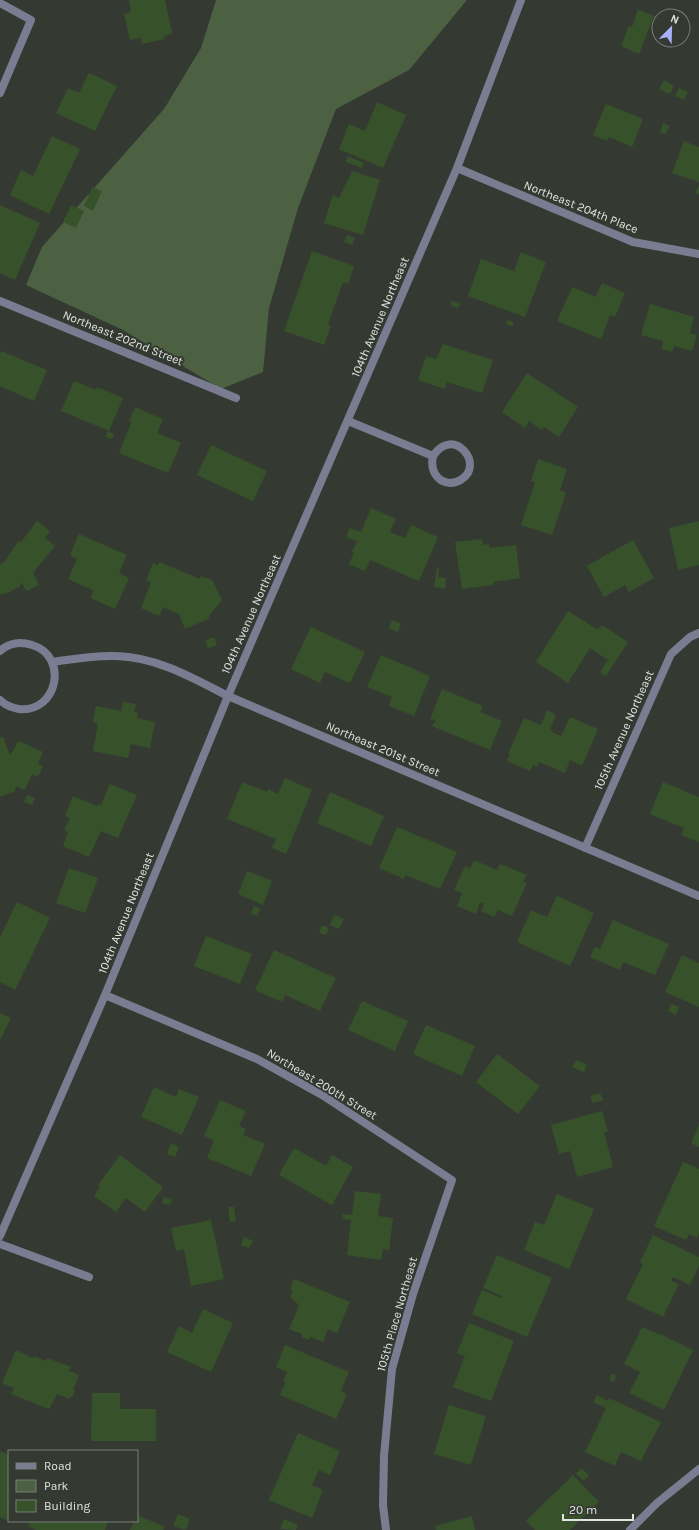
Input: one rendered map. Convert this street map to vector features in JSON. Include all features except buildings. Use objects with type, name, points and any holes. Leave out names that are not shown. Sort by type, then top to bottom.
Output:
[{"type":"street","name":"104th Avenue Northeast","points":[[0,1236],[105,995],[228,696],[457,168],[521,0]]},
{"type":"street","points":[[0,3],[31,20],[0,93]]},
{"type":"street","name":"Northeast 204th Place","points":[[457,168],[632,242],[699,254]]},
{"type":"street","name":"Northeast 202nd Street","points":[[0,300],[236,398]]},
{"type":"street","points":[[348,421],[433,456]]},
{"type":"street","points":[[451,444],[458,446],[464,450],[469,457],[469,472],[465,478],[458,482],[443,482],[433,471],[433,456],[437,450],[444,446],[451,444]]},
{"type":"street","name":"105th Avenue Northeast","points":[[585,848],[670,654],[690,637],[699,633]]},
{"type":"street","points":[[0,652],[4,648],[15,644],[26,643],[37,647],[46,653],[52,662],[55,673],[54,683],[50,693],[44,701],[35,707],[24,709],[14,708],[4,704],[0,700]]},
{"type":"street","name":"Northeast 201st Street","points":[[52,662],[92,656],[117,656],[161,664],[188,675],[228,696],[699,896]]},
{"type":"street","name":"Northeast 200th Street","points":[[105,995],[257,1059],[322,1095],[452,1180]]},
{"type":"street","name":"105th Place Northeast","points":[[386,1530],[384,1505],[384,1456],[392,1369],[413,1294],[452,1180]]},
{"type":"street","points":[[0,1244],[89,1277]]},
{"type":"street","points":[[630,1530],[657,1503],[699,1469]]},
{"type":"green space","points":[[216,0],[467,0],[409,70],[336,109],[298,208],[269,308],[263,372],[221,389],[123,330],[26,285],[42,247],[164,109],[201,48]]}]
